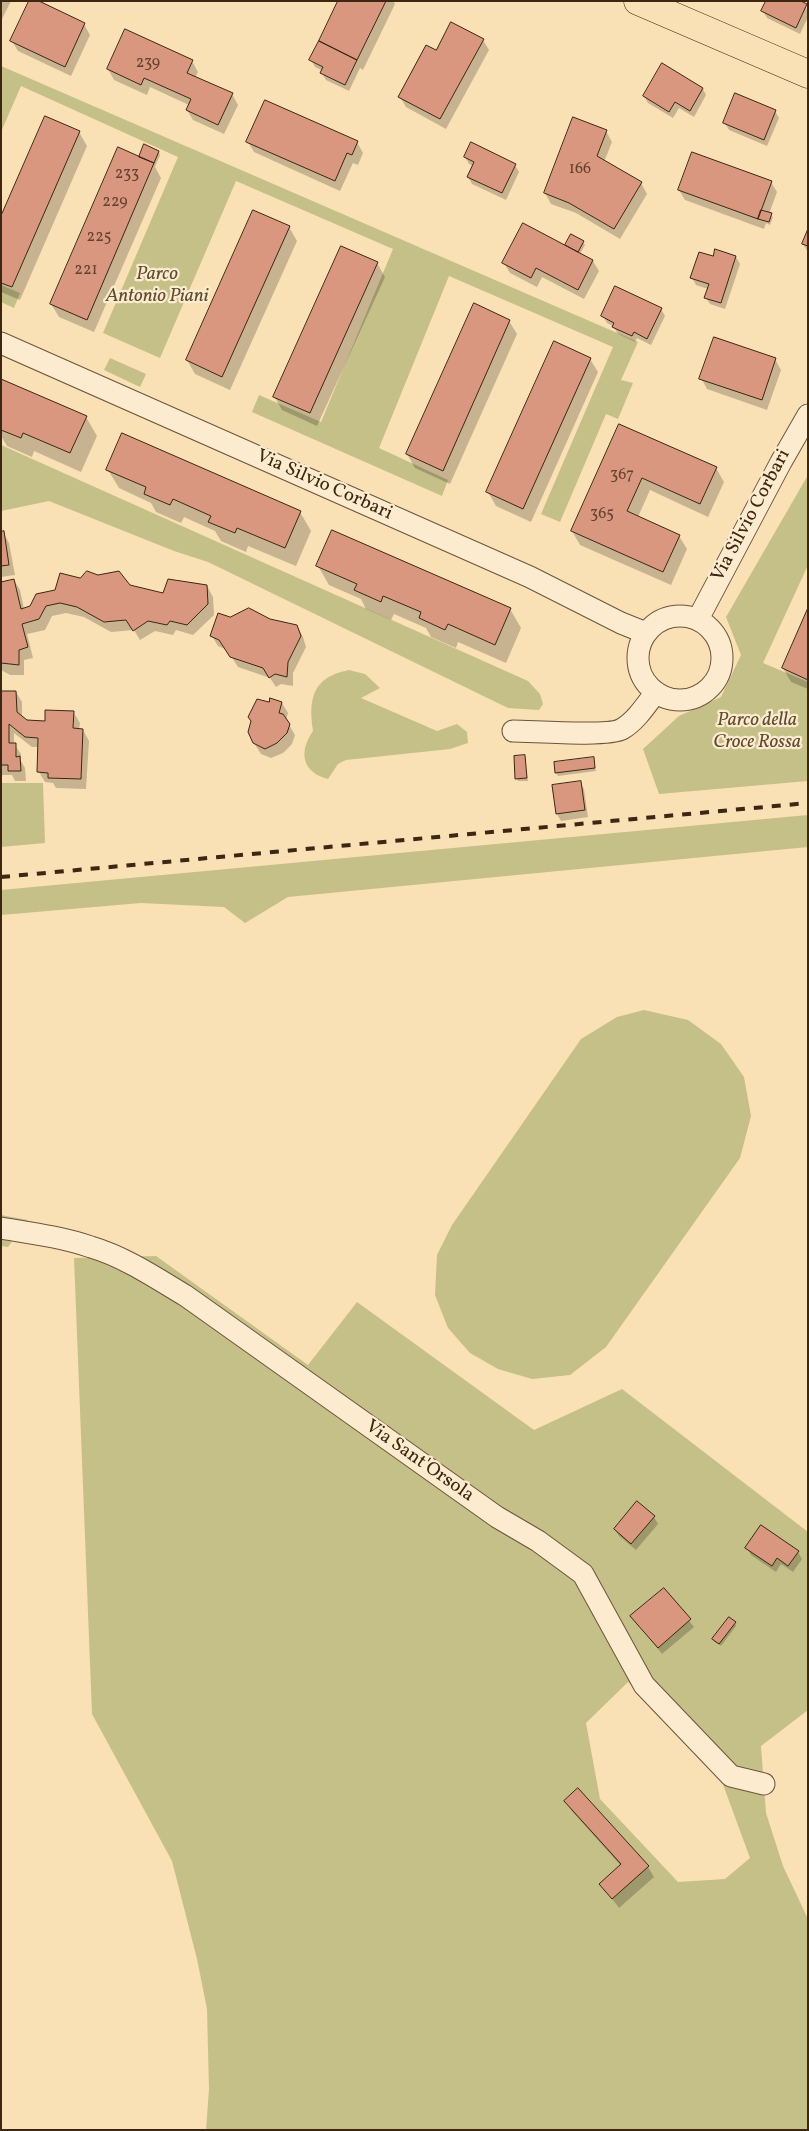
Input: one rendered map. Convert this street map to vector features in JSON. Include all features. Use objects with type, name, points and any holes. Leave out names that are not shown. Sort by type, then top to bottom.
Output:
[{"type":"main road","points":[[638,1],[808,74]]},
{"type":"street","name":"Via Silvio Corbari","points":[[1,343],[530,577],[621,623],[646,633]]},
{"type":"street","name":"Via Silvio Corbari","points":[[698,619],[808,415]]},
{"type":"street","points":[[675,615],[698,619],[712,630],[721,647],[722,665],[715,682],[706,692],[694,698],[681,700],[668,698],[656,692],[647,683],[640,671],[638,658],[640,645],[646,633],[654,624],[675,615]]},
{"type":"street","points":[[513,731],[587,733],[620,731],[632,723],[656,692]]},
{"type":"street","name":"Via Sant'Orsola","points":[[1,1228],[92,1247],[136,1267],[186,1296],[489,1511],[538,1541],[583,1574],[644,1686],[731,1776],[764,1784]]},
{"type":"green space","name":"Parco Antonio Piani","points":[[1,66],[638,342],[621,380],[633,383],[618,419],[606,414],[560,522],[541,514],[613,347],[449,276],[379,448],[448,480],[442,496],[252,412],[259,395],[321,422],[393,249],[236,181],[160,358],[103,333],[178,157],[21,86],[1,132]]},
{"type":"green space","points":[[1,285],[20,293],[14,308],[1,302]]},
{"type":"green space","points":[[110,358],[146,374],[140,387],[104,370]]},
{"type":"green space","points":[[1,445],[528,681],[540,694],[543,704],[539,710],[508,708],[208,562],[174,551],[49,501],[1,511]]},
{"type":"green space","name":"Parco della Croce Rossa","points":[[808,475],[808,565],[763,663],[808,682],[808,781],[659,794],[643,749],[679,716],[721,697],[741,655],[726,617]]},
{"type":"green space","points":[[349,670],[365,674],[380,688],[361,698],[437,731],[457,724],[467,732],[468,743],[450,749],[346,760],[338,764],[328,779],[319,776],[308,766],[304,753],[313,731],[311,709],[313,699],[320,684],[327,678]]},
{"type":"green space","points":[[1,783],[43,783],[45,843],[1,847]]},
{"type":"green space","points":[[808,815],[808,847],[288,897],[245,923],[224,907],[141,903],[1,915],[1,890]]},
{"type":"green space","points":[[644,1010],[688,1020],[721,1044],[744,1077],[751,1116],[740,1158],[606,1347],[570,1375],[532,1379],[498,1369],[470,1353],[448,1328],[435,1295],[437,1255],[452,1225],[581,1039],[617,1017]]},
{"type":"green space","points":[[1,1215],[28,1220],[8,1247],[1,1246]]},
{"type":"green space","points":[[156,1256],[308,1365],[357,1302],[534,1430],[622,1389],[808,1532],[808,1710],[761,1746],[766,1813],[783,1866],[808,1919],[808,2130],[206,2130],[209,2089],[207,2009],[197,1959],[172,1861],[92,1714],[74,1258]],"holes":[[[628,1682],[721,1779],[750,1858],[725,1879],[678,1882],[600,1799],[586,1723]]]},
{"type":"building","points":[[29,1],[39,1],[85,23],[65,67],[10,41]]},
{"type":"building","points":[[338,1],[386,1],[357,60],[319,41]]},
{"type":"building","points":[[766,1],[801,1],[807,4],[796,28],[761,11]]},
{"type":"building","points":[[451,22],[484,39],[440,119],[398,97],[426,45],[436,50]]},
{"type":"building","points":[[125,29],[193,60],[187,73],[233,93],[218,125],[186,110],[191,99],[144,78],[141,85],[107,69]]},
{"type":"building","points":[[319,41],[357,60],[345,85],[320,73],[323,67],[309,60]]},
{"type":"building","points":[[662,63],[703,88],[690,111],[675,102],[669,112],[643,96]]},
{"type":"building","points":[[735,93],[776,110],[764,140],[723,123]]},
{"type":"building","points":[[265,100],[358,141],[352,155],[347,153],[335,181],[246,142]]},
{"type":"building","points":[[45,116],[80,131],[12,287],[1,283],[1,216]]},
{"type":"building","points":[[573,117],[607,130],[597,156],[642,182],[614,229],[569,203],[544,193]]},
{"type":"building","points":[[471,142],[516,164],[502,193],[467,177],[474,162],[464,157]]},
{"type":"building","points":[[144,144],[159,151],[154,163],[139,157]]},
{"type":"building","points":[[118,147],[154,163],[87,320],[50,304]]},
{"type":"building","points":[[692,152],[772,181],[758,219],[678,190]]},
{"type":"building","points":[[253,210],[290,226],[222,377],[186,360]]},
{"type":"building","points":[[761,210],[772,213],[769,222],[758,219]]},
{"type":"building","points":[[523,223],[593,260],[578,290],[536,268],[531,278],[502,263]]},
{"type":"building","points":[[808,229],[808,246],[802,244]]},
{"type":"building","points":[[571,234],[584,241],[578,252],[565,245]]},
{"type":"building","points":[[341,246],[378,262],[310,413],[273,397]]},
{"type":"building","points":[[715,249],[736,256],[721,303],[704,298],[709,284],[690,278],[699,252],[713,256]]},
{"type":"building","points":[[615,286],[662,308],[647,339],[634,332],[632,336],[612,327],[614,323],[601,316]]},
{"type":"building","points":[[474,303],[510,320],[443,471],[406,454]]},
{"type":"building","points":[[714,337],[776,358],[762,400],[699,379]]},
{"type":"building","points":[[554,341],[591,358],[523,509],[486,492]]},
{"type":"building","points":[[1,379],[87,416],[70,453],[23,433],[21,438],[1,430]]},
{"type":"building","points":[[619,424],[717,467],[700,504],[642,478],[627,511],[680,535],[663,572],[571,531]]},
{"type":"building","points":[[122,433],[301,511],[285,548],[237,528],[235,533],[208,522],[211,516],[173,499],[170,505],[144,494],[146,487],[106,470]]},
{"type":"building","points":[[332,530],[511,608],[495,645],[448,624],[445,630],[419,618],[421,612],[383,596],[381,602],[354,590],[357,584],[316,566]]},
{"type":"building","points":[[4,531],[9,565],[1,566],[1,532]]},
{"type":"building","points":[[87,571],[98,575],[119,571],[130,585],[163,593],[168,579],[207,585],[208,604],[187,625],[170,621],[167,625],[148,621],[133,631],[126,620],[104,622],[77,607],[60,603],[46,606],[39,619],[22,624],[28,647],[19,650],[19,665],[1,663],[1,582],[14,579],[21,609],[30,606],[36,594],[55,590],[60,573],[80,578]]},
{"type":"building","points":[[249,608],[270,619],[297,625],[301,636],[288,662],[287,677],[275,674],[269,678],[263,668],[230,657],[219,640],[210,636],[218,613],[230,617]]},
{"type":"building","points":[[808,608],[808,680],[782,668]]},
{"type":"building","points":[[1,691],[16,691],[17,712],[27,720],[45,721],[45,710],[74,711],[73,728],[83,729],[81,779],[48,778],[48,773],[37,772],[38,738],[25,737],[9,724],[9,743],[16,743],[16,757],[20,756],[21,771],[8,771],[8,765],[1,765]]},
{"type":"building","points":[[270,698],[282,702],[279,713],[283,714],[290,724],[287,733],[277,743],[265,749],[253,743],[248,732],[251,721],[248,717],[257,699],[269,702]]},
{"type":"building","points":[[525,755],[527,778],[515,779],[514,756]]},
{"type":"building","points":[[594,757],[595,768],[555,773],[554,762]]},
{"type":"building","points":[[581,781],[585,810],[556,814],[552,785]]},
{"type":"building","points":[[637,1501],[655,1516],[631,1544],[614,1529]]},
{"type":"building","points":[[761,1525],[799,1551],[788,1566],[777,1558],[772,1566],[745,1548]]},
{"type":"building","points":[[664,1588],[691,1619],[658,1648],[630,1616]]},
{"type":"building","points":[[729,1617],[736,1622],[719,1644],[712,1639]]},
{"type":"building","points":[[578,1788],[649,1866],[612,1899],[599,1884],[621,1864],[564,1801]]},
{"type":"railway","points":[[1,877],[808,803]]}]
